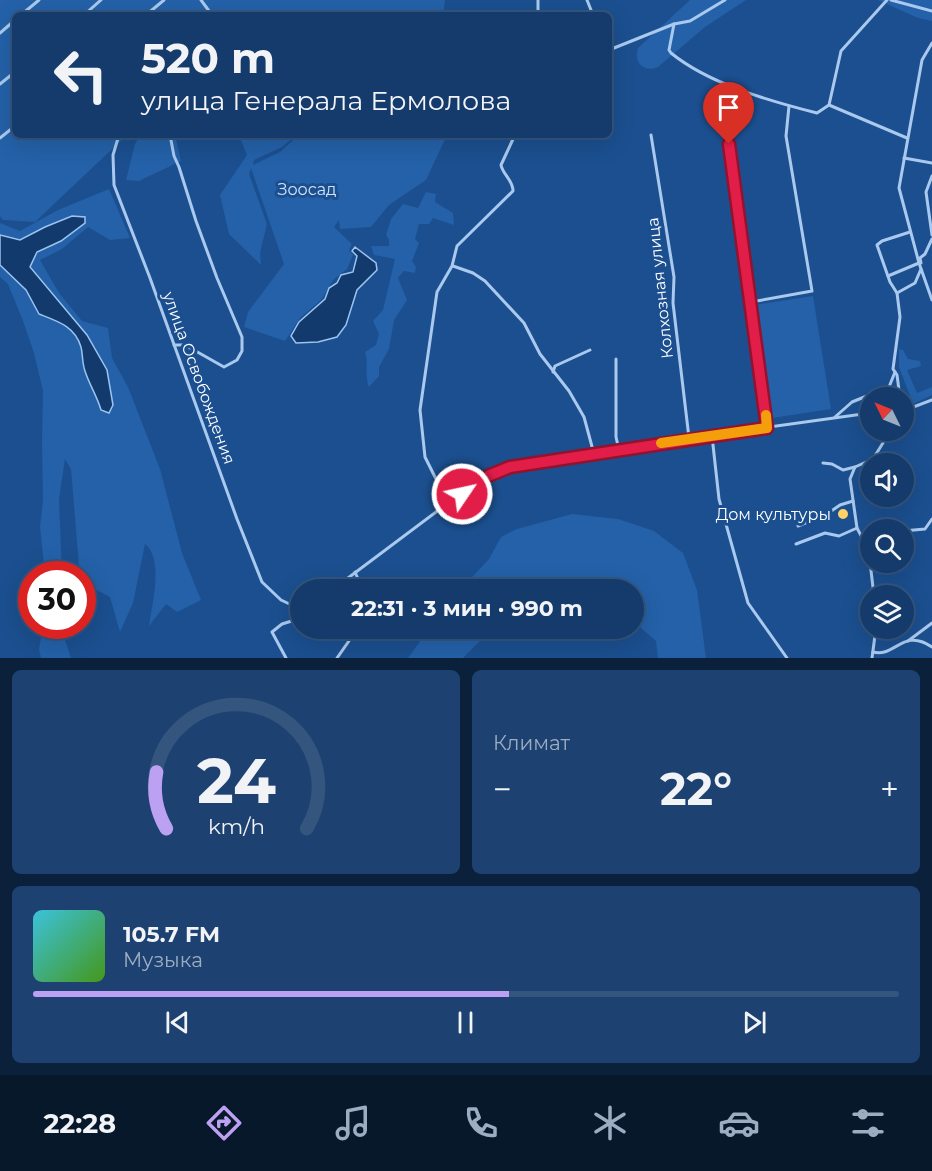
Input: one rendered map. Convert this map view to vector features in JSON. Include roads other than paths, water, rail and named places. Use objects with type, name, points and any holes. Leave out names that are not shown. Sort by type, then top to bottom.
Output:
[{"type":"street","points":[[25,12],[39,0]]},
{"type":"street","points":[[87,12],[101,0]]},
{"type":"street","points":[[150,12],[164,0]]},
{"type":"street","points":[[612,49],[674,24],[690,21],[725,0]]},
{"type":"street","points":[[674,24],[669,50],[677,58],[704,74],[789,106],[817,113],[829,105],[841,51],[889,0],[932,11]]},
{"type":"street","points":[[0,33],[12,23]]},
{"type":"street","points":[[932,43],[922,60],[899,188],[921,270],[932,300]]},
{"type":"street","points":[[0,84],[12,74]]},
{"type":"street","points":[[829,105],[907,139]]},
{"type":"street","points":[[751,302],[812,291],[786,136],[789,106]]},
{"type":"street","points":[[726,127],[767,428]]},
{"type":"street","points":[[0,138],[12,128]]},
{"type":"street","name":"Колхозная улица","points":[[651,135],[674,277],[673,303],[689,438]]},
{"type":"street","name":"улица Освобождения","points":[[119,138],[113,155],[114,185],[262,582],[280,600],[290,605]]},
{"type":"street","points":[[171,138],[174,156],[196,221],[242,337],[242,351],[237,360],[224,367],[185,345],[174,345]]},
{"type":"street","points":[[448,503],[425,457],[420,410],[437,292],[452,266],[457,246],[513,192],[513,184],[501,165],[512,138]]},
{"type":"street","points":[[904,158],[932,163]]},
{"type":"street","points":[[897,293],[915,283],[921,270],[920,258],[929,248],[932,237],[926,192],[932,176]]},
{"type":"street","points":[[899,387],[897,375],[893,369],[900,317],[897,293],[877,245],[882,241],[910,232]]},
{"type":"street","points":[[888,276],[919,262]]},
{"type":"street","points":[[452,266],[472,273],[485,281],[524,323],[540,354],[569,391],[585,417],[594,454]]},
{"type":"street","points":[[553,372],[555,366],[590,350]]},
{"type":"street","points":[[616,359],[616,437],[619,450]]},
{"type":"street","points":[[834,418],[852,402],[889,387],[895,372]]},
{"type":"street","points":[[914,407],[932,400]]},
{"type":"street","points":[[346,579],[448,503],[488,476],[510,467],[689,438],[860,414]]},
{"type":"street","points":[[712,436],[719,499],[748,603],[787,658]]},
{"type":"street","points":[[823,464],[832,464],[843,470],[855,467],[873,459],[884,441]]},
{"type":"street","points":[[855,467],[850,479],[857,528],[860,532]]},
{"type":"street","points":[[798,526],[853,501]]},
{"type":"street","points":[[914,530],[925,529],[932,519]]},
{"type":"street","points":[[796,544],[825,533],[839,536],[857,528]]},
{"type":"street","points":[[355,572],[358,579]]},
{"type":"street","name":"улица Освобождения","points":[[286,658],[272,632],[282,624],[290,622]]},
{"type":"street","points":[[908,641],[932,623]]},
{"type":"street","points":[[337,658],[350,639]]},
{"type":"street","points":[[872,658],[875,639]]},
{"type":"street","points":[[873,652],[881,654],[900,642],[908,641],[926,643],[932,647]]},
{"type":"place","name":"Дом культуры","points":[[843,514]]},
{"type":"park label","name":"Зоосад","points":[[307,189]]}]
